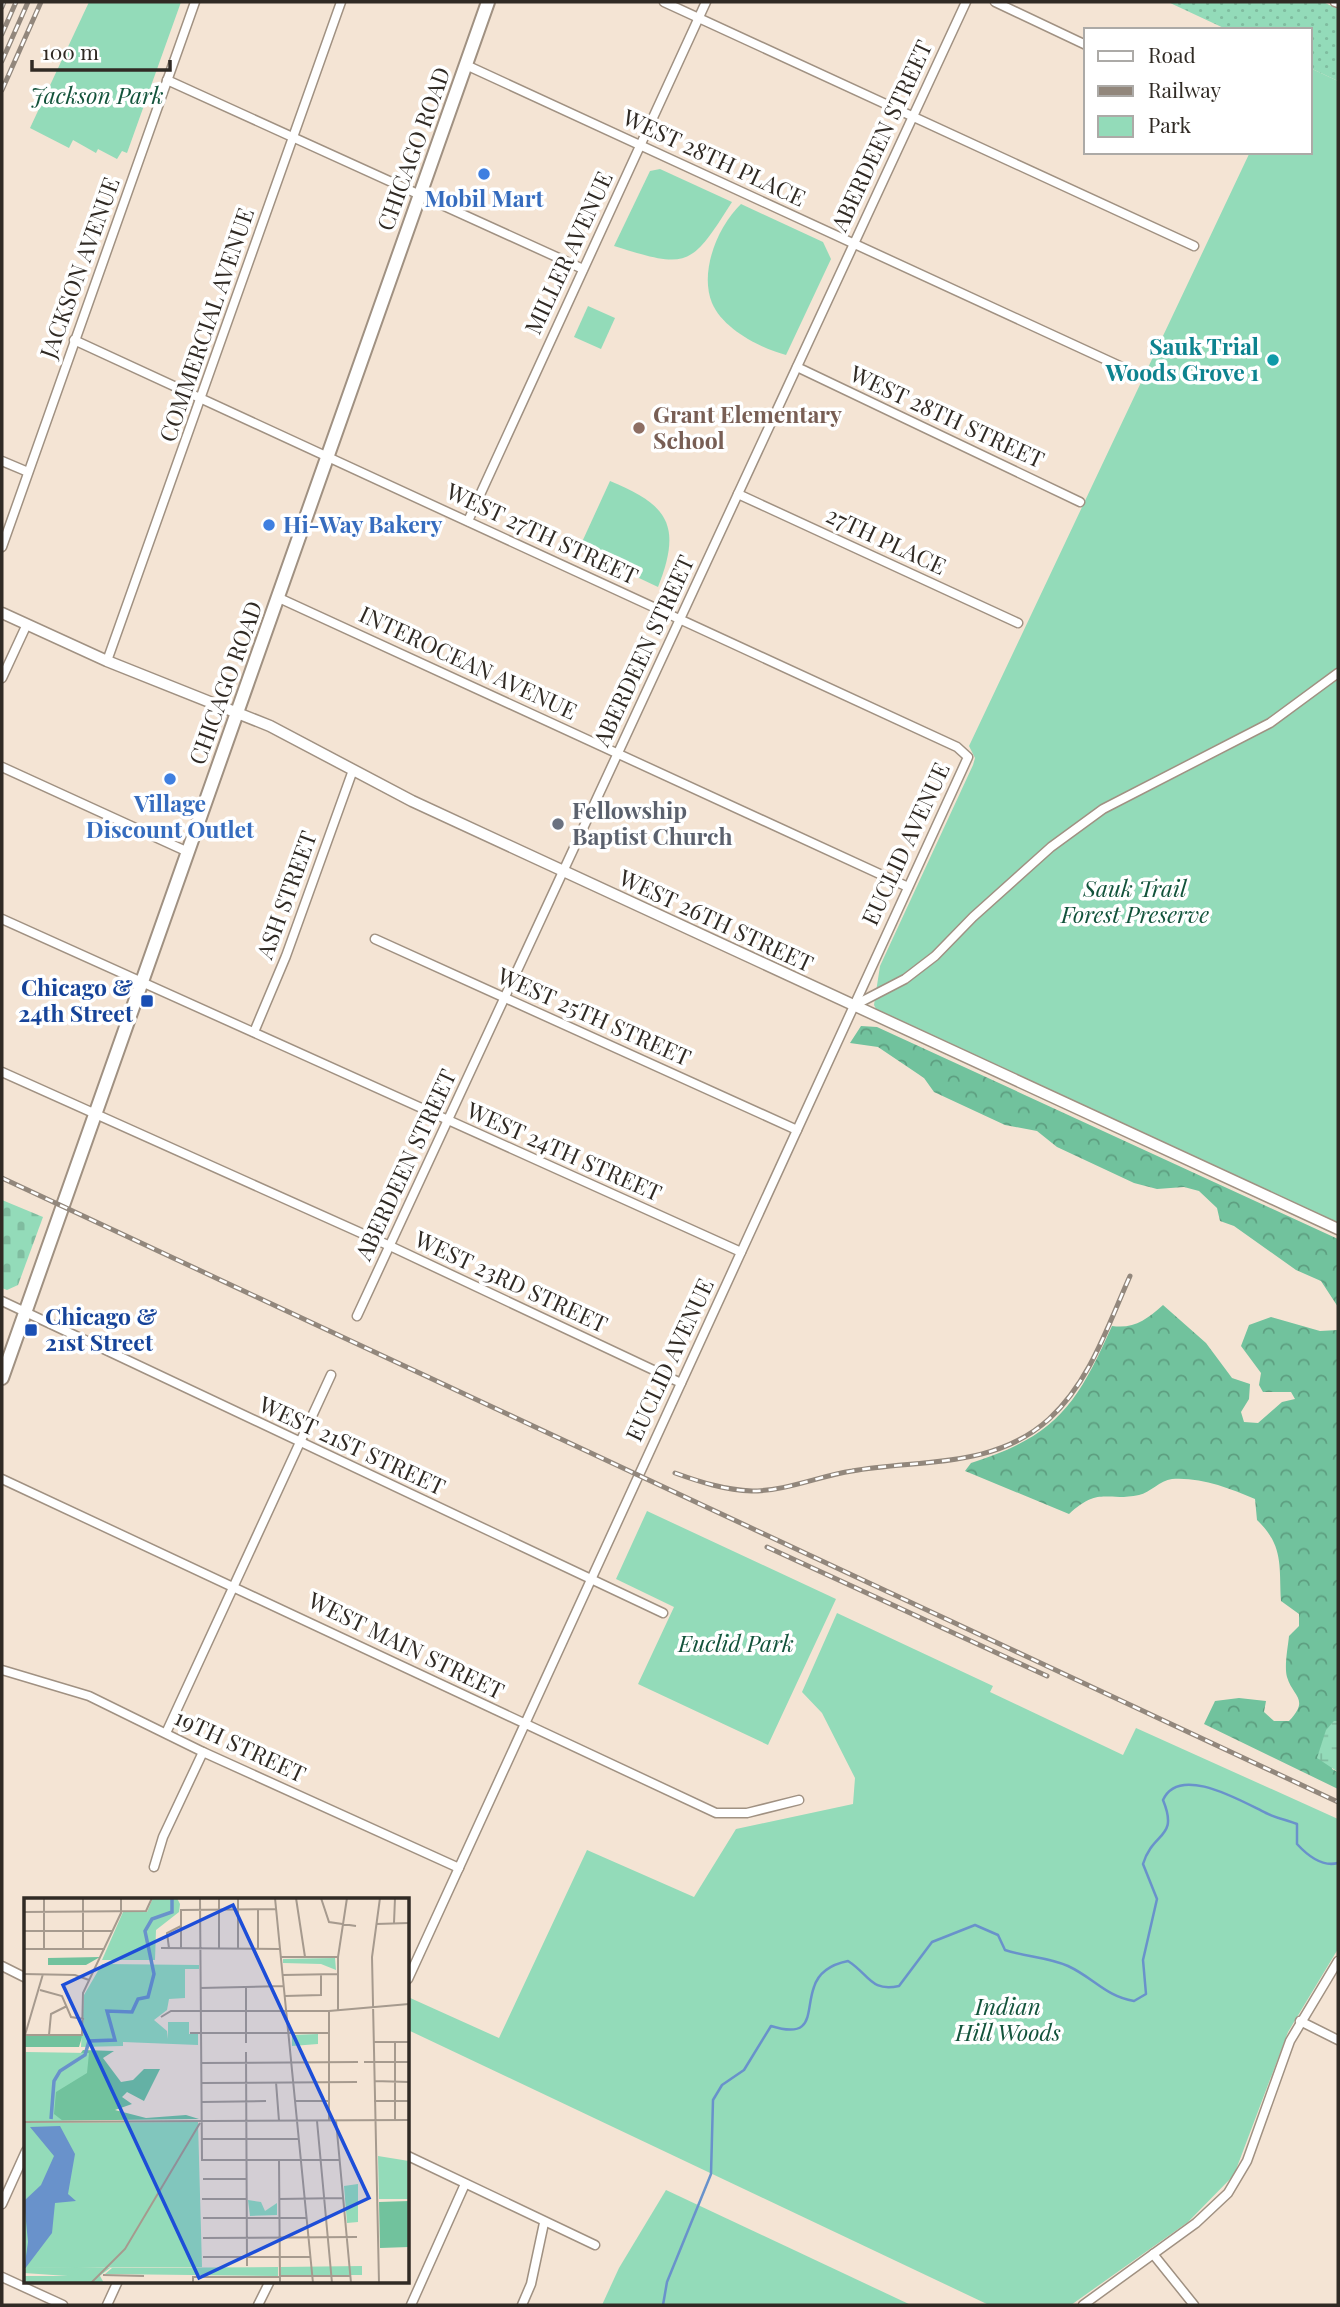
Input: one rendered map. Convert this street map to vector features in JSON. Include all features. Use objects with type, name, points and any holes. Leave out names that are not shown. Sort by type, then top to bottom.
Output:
[{"type":"main road","name":"CHICAGO ROAD","points":[[2,1378],[488,2]]},
{"type":"street","name":"JACKSON AVENUE","points":[[2,547],[195,2]]},
{"type":"street","name":"COMMERCIAL AVENUE","points":[[107,661],[341,2]]},
{"type":"street","points":[[664,2],[1194,246]]},
{"type":"street","name":"MILLER AVENUE","points":[[468,521],[706,2]]},
{"type":"street","name":"ABERDEEN STREET","points":[[358,1316],[966,2]]},
{"type":"street","points":[[995,2],[1084,44]]},
{"type":"street","name":"WEST 28TH PLACE","points":[[466,65],[1137,374]]},
{"type":"street","points":[[167,80],[583,269]]},
{"type":"street","name":"WEST 27TH STREET","points":[[74,340],[957,747],[968,757]]},
{"type":"street","name":"WEST 28TH STREET","points":[[797,367],[1080,502]]},
{"type":"street","points":[[2,461],[28,472]]},
{"type":"street","name":"27TH PLACE","points":[[738,494],[1018,623]]},
{"type":"street","name":"INTEROCEAN AVENUE","points":[[279,598],[908,887]]},
{"type":"street","name":"WEST 26TH STREET","points":[[2,613],[107,661],[299,739],[353,770],[564,871],[1338,1229]]},
{"type":"street","points":[[2,678],[27,624]]},
{"type":"street","points":[[853,1006],[905,979],[935,956],[972,917],[1051,846],[1103,809],[1270,723],[1338,673]]},
{"type":"street","name":"EUCLID AVENUE","points":[[410,1975],[968,757]]},
{"type":"street","points":[[2,767],[188,852]]},
{"type":"street","name":"ASH STREET","points":[[254,1032],[286,956],[353,770]]},
{"type":"street","name":"WEST 24TH STREET","points":[[2,919],[741,1252]]},
{"type":"street","name":"WEST 25TH STREET","points":[[375,939],[797,1130]]},
{"type":"street","name":"WEST 23RD STREET","points":[[2,1072],[390,1247],[681,1383]]},
{"type":"street","name":"WEST 21ST STREET","points":[[2,1301],[663,1613]]},
{"type":"street","points":[[166,1732],[331,1376]]},
{"type":"street","name":"WEST MAIN STREET","points":[[2,1479],[234,1585],[716,1813],[747,1813],[799,1800]]},
{"type":"street","name":"19TH STREET","points":[[2,1670],[89,1696],[203,1752],[459,1868]]},
{"type":"street","points":[[154,1867],[163,1837],[203,1752]]},
{"type":"street","points":[[1083,2305],[1196,2224],[1240,2178],[1273,2080],[1300,2021],[1338,1961]]},
{"type":"street","points":[[2,1966],[24,1977]]},
{"type":"street","points":[[1300,2021],[1338,2040]]},
{"type":"street","points":[[2,2204],[24,2155]]},
{"type":"street","points":[[410,2157],[595,2245]]},
{"type":"street","points":[[411,2305],[465,2183]]},
{"type":"street","points":[[522,2305],[531,2284],[544,2223]]},
{"type":"street","points":[[1153,2254],[1194,2305]]},
{"type":"street","points":[[2,2277],[63,2305]]},
{"type":"street","points":[[107,2305],[118,2282]]},
{"type":"street","points":[[258,2305],[270,2282]]},
{"type":"green space","name":"Jackson Park","points":[[89,2],[181,2],[127,153],[122,151],[117,159],[98,149],[96,153],[73,140],[69,148],[30,128]]},
{"type":"green space","points":[[1168,2],[1323,2],[1338,9],[1338,81],[1312,69],[1312,28],[1224,28]]},
{"type":"green space","name":"Sauk Trail Forest Preserve","points":[[1312,69],[1338,81],[1338,1223],[877,1011],[874,1005],[880,966],[973,765],[975,758],[969,746],[1249,154],[1312,154]]},
{"type":"green space","points":[[660,169],[732,202],[696,251],[673,260],[614,246],[650,171]]},
{"type":"green space","points":[[741,204],[823,242],[831,259],[786,355],[765,348],[733,329],[712,303],[709,263],[725,224]]},
{"type":"green space","points":[[588,306],[615,318],[601,349],[574,337]]},
{"type":"green space","points":[[610,481],[646,499],[665,520],[669,533],[669,548],[658,587],[586,553],[582,542]]},
{"type":"green space","points":[[861,1026],[877,1027],[1338,1239],[1338,1307],[1321,1281],[1296,1270],[1234,1226],[1220,1221],[1217,1208],[1199,1191],[1184,1187],[1157,1189],[1134,1183],[1057,1147],[1037,1131],[1005,1125],[934,1092],[924,1078],[878,1047],[850,1043]]},
{"type":"green space","points":[[2,1200],[43,1217],[18,1285],[7,1290],[2,1288]]},
{"type":"green space","points":[[1163,1305],[1206,1343],[1232,1378],[1250,1384],[1249,1399],[1241,1412],[1244,1422],[1258,1423],[1282,1402],[1295,1399],[1291,1392],[1263,1392],[1259,1385],[1261,1373],[1241,1346],[1249,1325],[1271,1317],[1320,1331],[1338,1330],[1338,1721],[1334,1721],[1332,1769],[1338,1772],[1338,1789],[1204,1724],[1215,1701],[1239,1698],[1266,1701],[1264,1712],[1274,1721],[1289,1721],[1298,1708],[1298,1698],[1287,1677],[1286,1668],[1289,1636],[1299,1626],[1299,1614],[1281,1601],[1280,1567],[1276,1548],[1257,1520],[1255,1499],[1225,1487],[1172,1479],[1139,1495],[1088,1500],[1069,1514],[965,1471],[971,1463],[1024,1441],[1061,1414],[1087,1377],[1112,1326],[1127,1326],[1139,1322]]},
{"type":"green space","name":"Euclid Park","points":[[647,1511],[836,1599],[768,1745],[638,1684],[674,1607],[616,1579]]},
{"type":"green space","name":"Indian Hill Woods","points":[[837,1613],[993,1686],[990,1692],[1123,1755],[1136,1728],[1338,1819],[1338,1949],[1288,2032],[1234,2175],[1188,2222],[1071,2305],[989,2305],[410,2031],[410,1998],[499,2038],[587,1850],[694,1897],[736,1829],[853,1804],[855,1778],[822,1713],[802,1692]]},
{"type":"green space","points":[[1334,1721],[1338,1721],[1338,1772],[1317,1758],[1326,1730]]},
{"type":"green space","points":[[666,2190],[911,2305],[602,2305],[619,2268]]},
{"type":"waterway","points":[[663,2305],[667,2282],[711,2174],[713,2100],[722,2085],[744,2070],[771,2026],[785,2029],[802,2026],[806,2021],[816,1981],[827,1969],[848,1961],[882,1987],[899,1986],[932,1942],[975,1925],[998,1935],[1005,1950],[1068,1966],[1107,1991],[1134,2001],[1146,1994],[1143,1960],[1157,1899],[1143,1864],[1147,1853],[1166,1829],[1168,1822],[1163,1800],[1171,1790],[1182,1785],[1211,1788],[1270,1815],[1297,1824],[1297,1844],[1301,1848],[1321,1862],[1338,1863]]},
{"type":"railway","points":[[2,7],[4,2]]},
{"type":"railway","points":[[2,34],[16,2]]},
{"type":"railway","points":[[2,61],[28,2]]},
{"type":"railway","points":[[2,90],[41,2]]},
{"type":"railway","points":[[2,1178],[1338,1802]]},
{"type":"railway","points":[[675,1473],[722,1487],[765,1490],[852,1471],[955,1459],[1005,1447],[1028,1435],[1049,1419],[1076,1388],[1097,1352],[1130,1276]]},
{"type":"railway","points":[[767,1547],[1047,1676]]},
{"type":"place","name":"Mobil Mart","points":[[484,174]]},
{"type":"place","name":"Sauk Trial Woods Grove 1","points":[[1273,360]]},
{"type":"place","name":"Grant Elementary School","points":[[639,428]]},
{"type":"place","name":"Hi-Way Bakery","points":[[269,525]]},
{"type":"place","name":"Village Discount Outlet","points":[[170,779]]},
{"type":"place","name":"Fellowship Baptist Church","points":[[558,824]]},
{"type":"place","name":"Chicago & 24th Street","points":[[147,1001]]},
{"type":"place","name":"Chicago & 21st Street","points":[[31,1330]]}]
